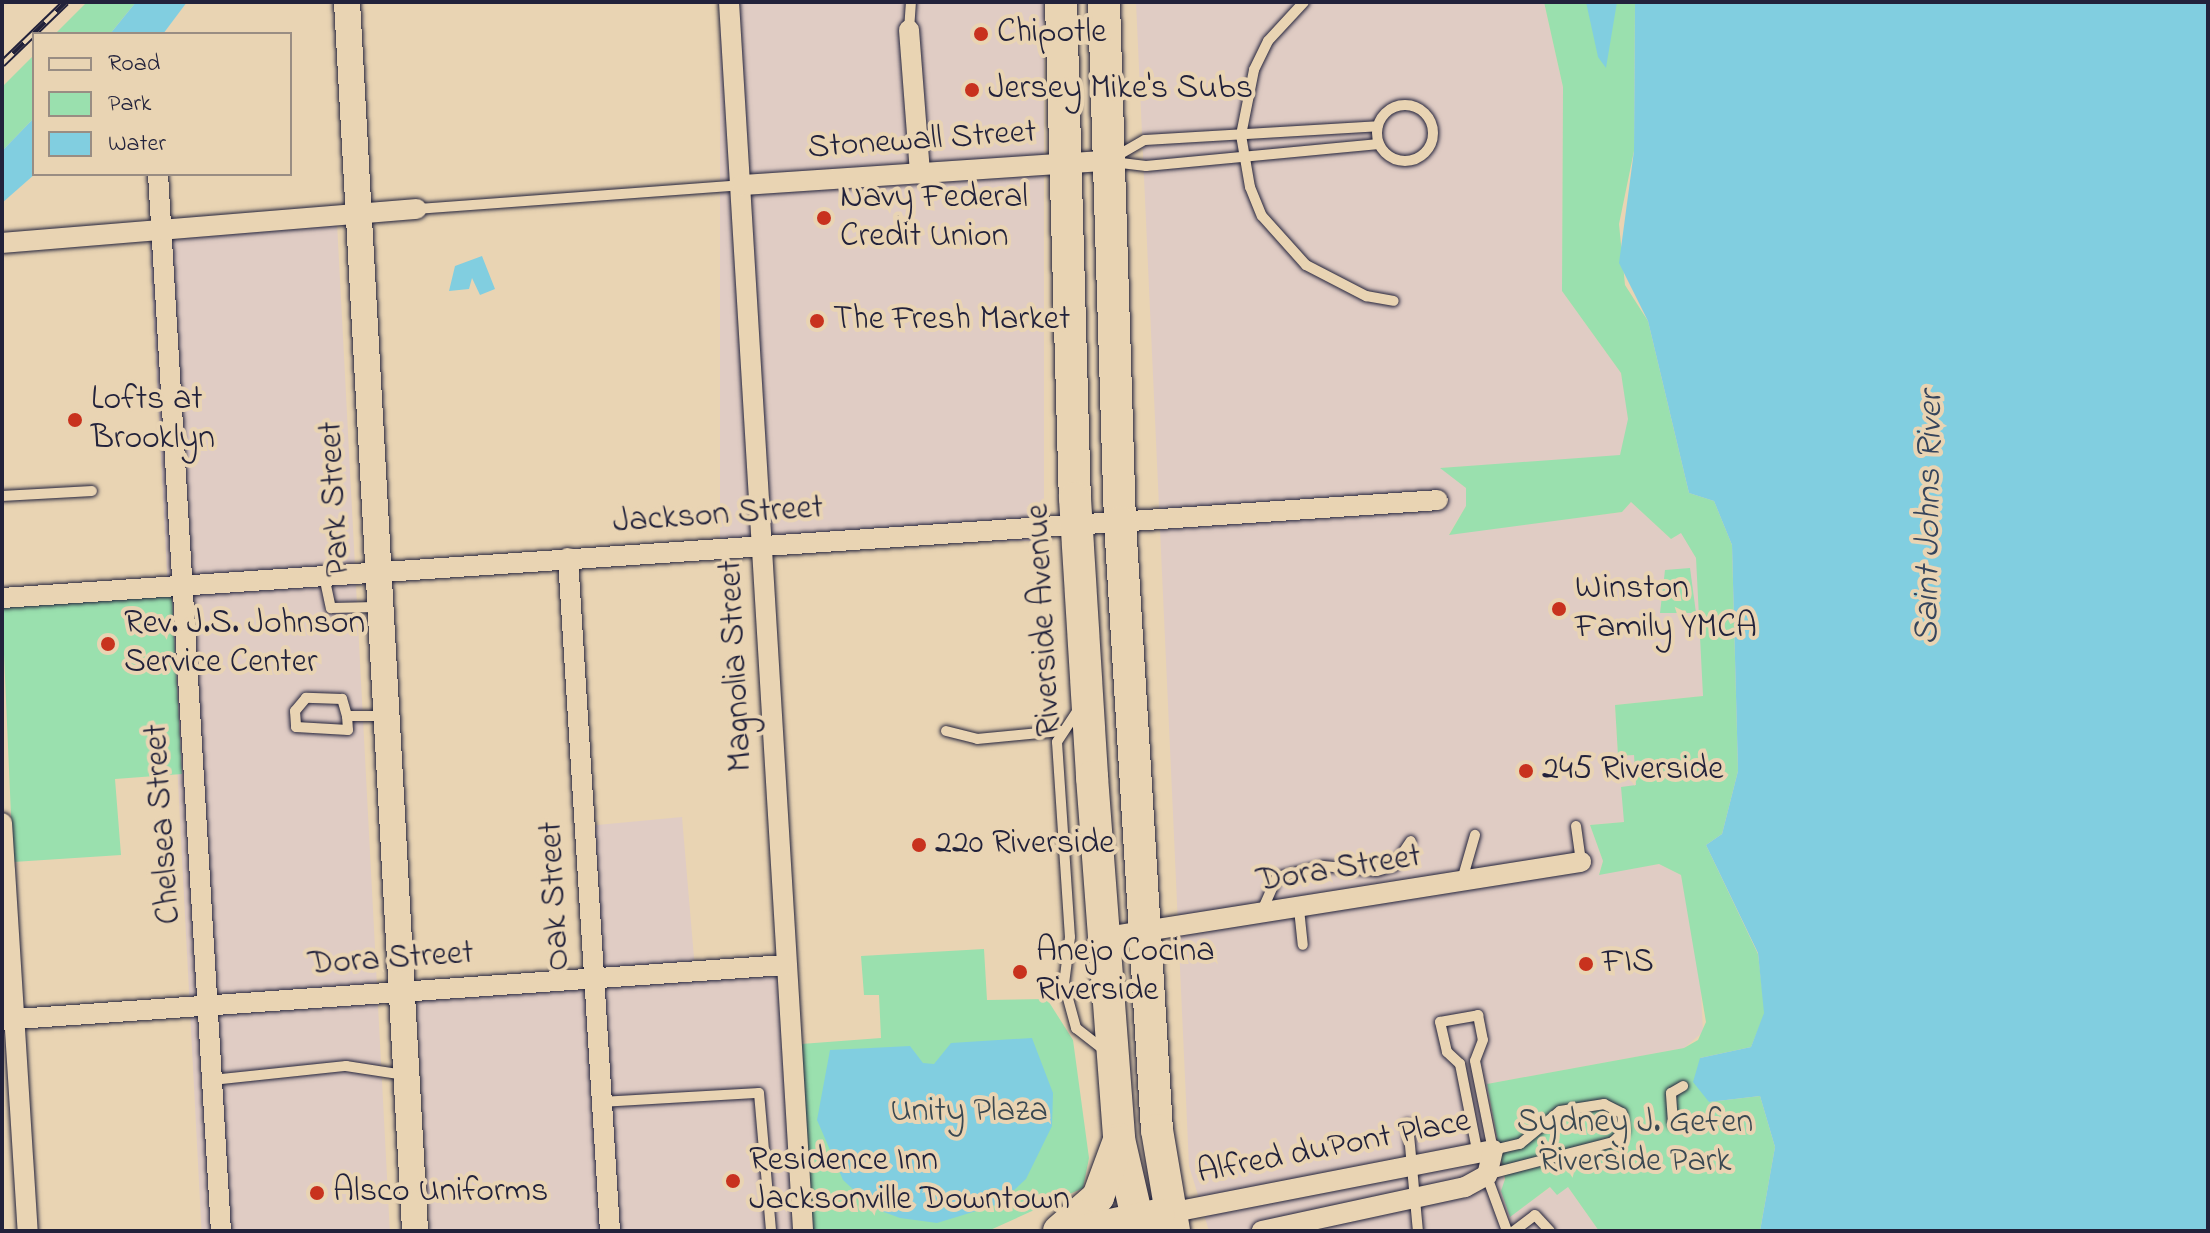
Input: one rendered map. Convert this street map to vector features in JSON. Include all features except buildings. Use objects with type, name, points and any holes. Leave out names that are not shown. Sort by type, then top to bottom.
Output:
[{"type":"main road","name":"Riverside Avenue","points":[[1061,2],[1063,164],[1076,525],[1087,700],[1107,937],[1119,1139],[1138,1226]]},
{"type":"main road","points":[[1082,1231],[1172,1222],[1146,934],[1120,522],[1104,2]]},
{"type":"main road","points":[[1059,1231],[1098,1197],[1119,1139]]},
{"type":"street","name":"Park Street","points":[[347,2],[377,573],[376,607],[415,1231]]},
{"type":"street","name":"Magnolia Street","points":[[729,2],[803,1231]]},
{"type":"street","points":[[909,30],[920,174]]},
{"type":"street","name":"Stonewall Street","points":[[742,185],[1107,161]]},
{"type":"street","name":"Chelsea Street","points":[[158,176],[221,1231]]},
{"type":"street","points":[[2,243],[161,225],[417,209]]},
{"type":"street","name":"Jackson Street","points":[[2,598],[1438,500]]},
{"type":"street","name":"Oak Street","points":[[568,558],[610,1231]]},
{"type":"street","points":[[2,823],[9,1019],[28,1231]]},
{"type":"street","name":"Dora Street","points":[[1107,937],[1146,934],[1581,862]]},
{"type":"street","name":"Dora Street","points":[[9,1019],[785,965]]},
{"type":"street","name":"Alfred duPont Place","points":[[1172,1222],[1485,1152],[1487,1175],[1411,1198],[1262,1231]]},
{"type":"lane","points":[[909,30],[911,2]]},
{"type":"lane","points":[[1304,2],[1268,41],[1254,70],[1241,135],[1244,157],[1262,216],[1298,257],[1335,282],[1394,301]]},
{"type":"lane","points":[[1107,161],[1146,166],[1379,144],[1400,161],[1419,158],[1431,144],[1433,126],[1423,111],[1405,105],[1388,111],[1378,126],[1379,144]]},
{"type":"lane","points":[[1107,161],[1145,140],[1378,126]]},
{"type":"lane","points":[[417,209],[742,185]]},
{"type":"lane","points":[[2,496],[92,491]]},
{"type":"lane","points":[[324,576],[331,608],[376,607]]},
{"type":"lane","points":[[306,698],[342,699],[347,716],[348,730],[296,727],[295,711],[306,698]]},
{"type":"lane","points":[[1087,700],[1061,731],[1067,1008],[1091,1045],[1114,1056]]},
{"type":"lane","points":[[347,716],[383,716]]},
{"type":"lane","points":[[946,731],[977,739],[1061,731]]},
{"type":"lane","points":[[1576,826],[1581,862]]},
{"type":"lane","points":[[1461,882],[1475,835]]},
{"type":"lane","points":[[1261,915],[1277,877],[1323,866],[1377,871],[1394,866],[1411,841]]},
{"type":"lane","points":[[1299,909],[1303,945]]},
{"type":"lane","points":[[1478,1015],[1483,1040],[1475,1061],[1485,1152],[1460,1064],[1447,1052],[1440,1022],[1478,1015]]},
{"type":"lane","points":[[1460,1064],[1475,1061]]},
{"type":"lane","points":[[212,1080],[346,1066],[405,1075]]},
{"type":"lane","points":[[1673,1123],[1671,1093],[1683,1086]]},
{"type":"lane","points":[[601,1102],[759,1093],[771,1231]]},
{"type":"lane","points":[[1485,1152],[1520,1144],[1560,1111],[1610,1104],[1624,1119],[1613,1142],[1487,1175],[1507,1231]]},
{"type":"lane","points":[[1408,1124],[1411,1198],[1418,1231]]},
{"type":"lane","points":[[1514,1231],[1535,1215],[1550,1231]]},
{"type":"shaded area","points":[[720,2],[1044,2],[1044,541],[720,541]]},
{"type":"shaded area","points":[[1136,2],[1544,2],[1563,87],[1562,291],[1621,373],[1629,419],[1620,456],[1441,468],[1466,488],[1466,506],[1449,534],[1622,512],[1631,502],[1671,539],[1681,532],[1696,558],[1701,604],[1703,696],[1615,705],[1618,756],[1634,755],[1637,785],[1624,822],[1590,825],[1603,861],[1599,874],[1659,864],[1681,875],[1699,954],[1703,1032],[1684,1048],[1487,1084],[1510,1216],[1551,1187],[1568,1187],[1599,1231],[1209,1231],[1189,1166]]},
{"type":"shaded area","points":[[337,223],[390,1231],[202,1231],[149,233]]},
{"type":"shaded area","points":[[682,817],[696,981],[780,976],[813,1231],[430,1231],[416,999],[587,988],[576,827]]},
{"type":"green space","points":[[87,2],[136,2],[112,32],[57,32]]},
{"type":"green space","name":"Sydney J. Gefen Riverside Park","points":[[1544,2],[1635,2],[1634,151],[1619,224],[1625,285],[1648,321],[1689,493],[1714,501],[1732,545],[1738,771],[1722,834],[1706,845],[1758,954],[1765,1013],[1751,1047],[1700,1058],[1709,1102],[1760,1096],[1775,1147],[1760,1231],[1599,1231],[1568,1187],[1557,1195],[1550,1187],[1510,1217],[1501,1191],[1505,1179],[1487,1084],[1684,1048],[1698,1040],[1706,1022],[1681,875],[1659,864],[1599,875],[1603,861],[1590,825],[1624,822],[1621,787],[1636,785],[1634,755],[1618,756],[1615,705],[1703,696],[1696,558],[1681,533],[1671,539],[1631,502],[1622,512],[1449,535],[1466,506],[1466,488],[1440,468],[1620,455],[1628,419],[1621,373],[1562,291],[1563,87]]},
{"type":"green space","points":[[32,57],[32,120],[2,151],[2,87]]},
{"type":"green space","points":[[1690,568],[1696,613],[1660,613],[1665,570]]},
{"type":"green space","points":[[172,596],[182,774],[115,779],[121,855],[13,862],[2,608]]},
{"type":"green space","name":"Unity Plaza","points":[[984,949],[987,1000],[1047,999],[1073,1040],[1089,1158],[1083,1188],[988,1231],[813,1231],[801,1044],[881,1038],[879,995],[864,995],[861,956]]},
{"type":"water","points":[[136,2],[187,2],[164,32],[112,32]]},
{"type":"water","points":[[1586,2],[1617,2],[1606,68],[1598,57]]},
{"type":"water","name":"Saint Johns River","points":[[1635,2],[2208,2],[2208,1231],[1760,1231],[1775,1147],[1760,1096],[1709,1102],[1693,1082],[1700,1058],[1751,1047],[1764,1013],[1758,953],[1706,845],[1722,834],[1738,771],[1732,545],[1714,501],[1689,493],[1648,321],[1619,263],[1634,151]]},
{"type":"water","points":[[32,120],[33,176],[2,203],[2,151]]},
{"type":"water","points":[[482,256],[495,289],[480,295],[472,278],[469,289],[449,291],[455,266]]},
{"type":"water","points":[[1032,1038],[1053,1093],[1052,1126],[1026,1179],[999,1204],[937,1223],[900,1218],[873,1208],[843,1180],[817,1120],[830,1050],[910,1046],[923,1063],[934,1064],[951,1043]]},
{"type":"railway","points":[[35,32],[66,2]]},
{"type":"railway","points":[[2,64],[32,35]]},
{"type":"place","name":"Chipotle","points":[[981,34]]},
{"type":"place","name":"Jersey Mike's Subs","points":[[972,90]]},
{"type":"place","name":"Navy Federal Credit Union","points":[[824,218]]},
{"type":"place","name":"The Fresh Market","points":[[817,321]]},
{"type":"place","name":"Lofts at Brooklyn","points":[[75,420]]},
{"type":"place","name":"Winston Family YMCA","points":[[1559,609]]},
{"type":"place","name":"Rev. J.S. Johnson Service Center","points":[[108,644]]},
{"type":"place","name":"245 Riverside","points":[[1526,771]]},
{"type":"place","name":"220 Riverside","points":[[919,845]]},
{"type":"place","name":"FIS","points":[[1586,964]]},
{"type":"place","name":"Anejo Cocina Riverside","points":[[1020,972]]},
{"type":"place","name":"Residence Inn Jacksonville Downtown","points":[[733,1181]]},
{"type":"place","name":"Alsco Uniforms","points":[[317,1193]]}]
